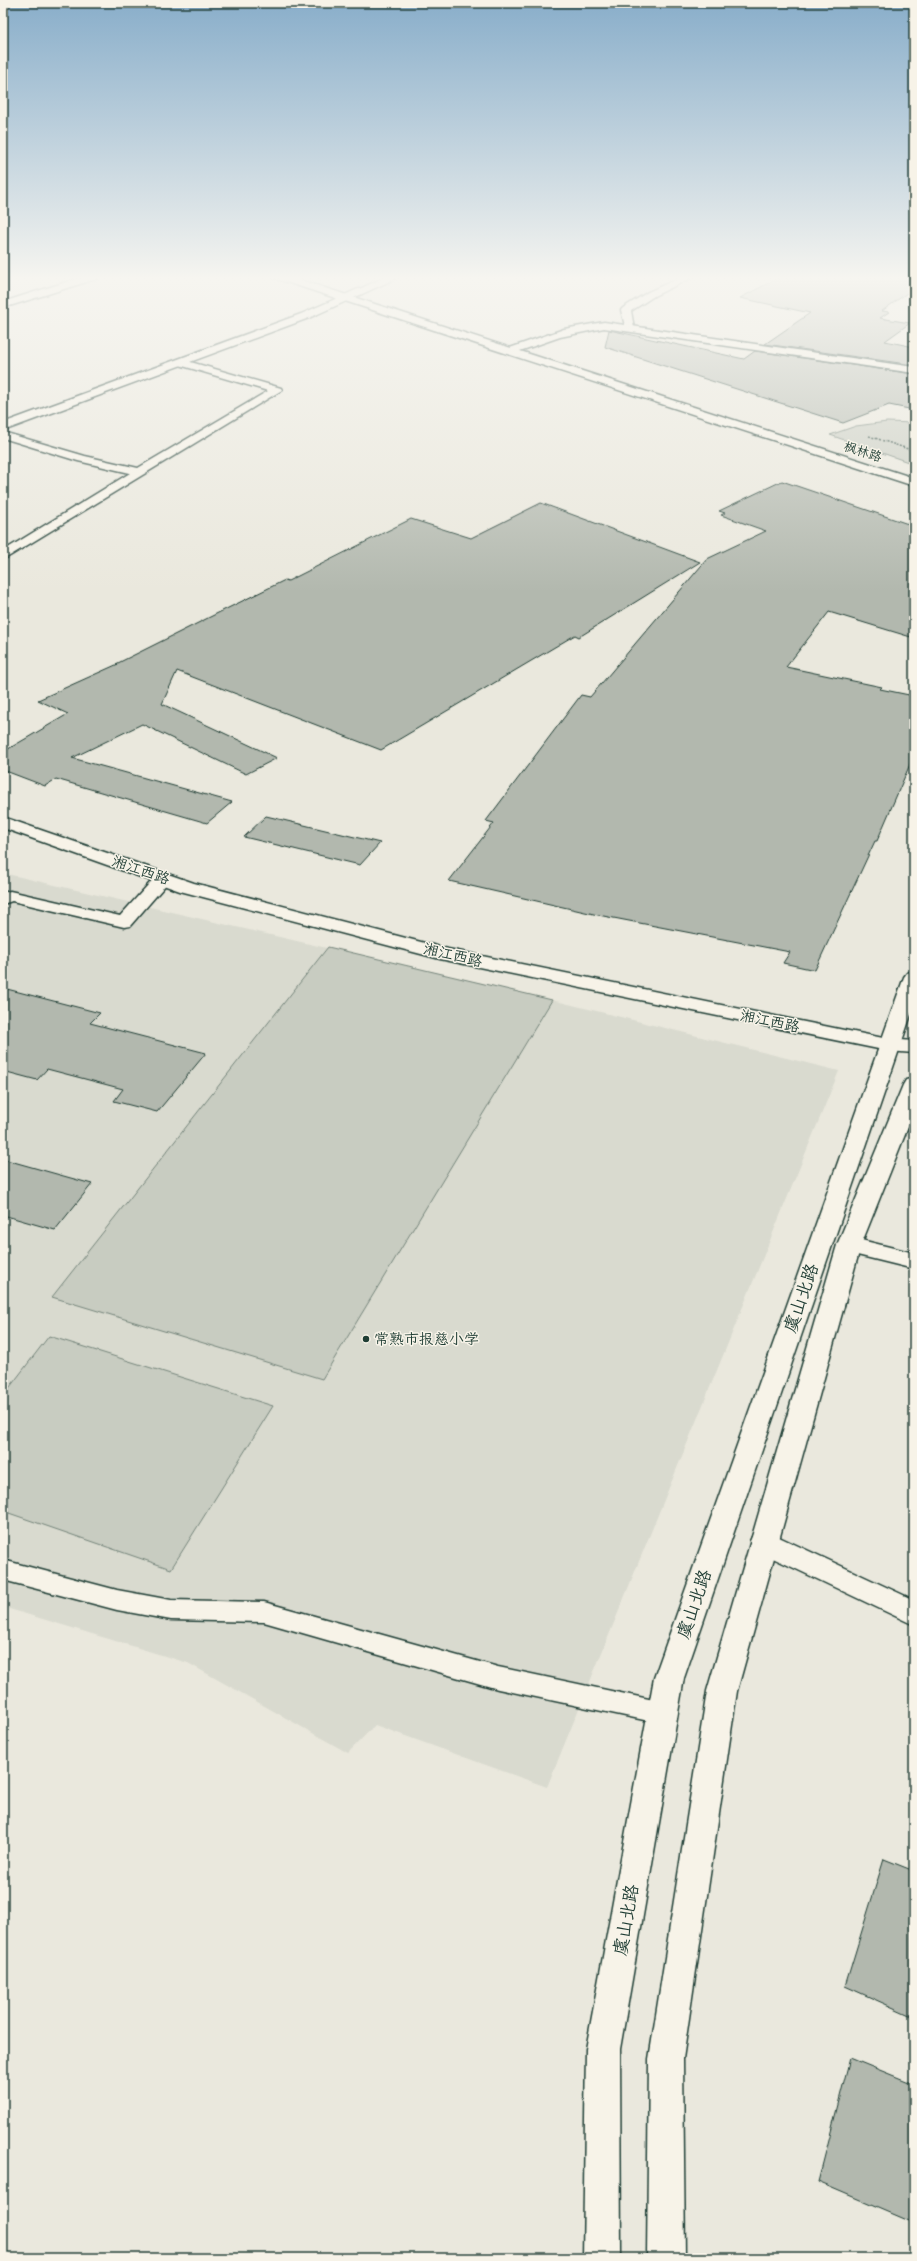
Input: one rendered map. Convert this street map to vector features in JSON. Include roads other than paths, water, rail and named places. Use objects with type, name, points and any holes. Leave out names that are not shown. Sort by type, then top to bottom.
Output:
[{"type":"main road","points":[[5,427],[127,382]]},
{"type":"main road","name":"枫林路","points":[[605,382],[914,482]]},
{"type":"main road","name":"枫林路","points":[[640,382],[906,467]]},
{"type":"main road","name":"湘江西路","points":[[3,822],[187,887],[447,955],[901,1046]]},
{"type":"main road","name":"虞山北路","points":[[602,2258],[603,2049],[669,1678],[901,1046],[914,977]]},
{"type":"main road","name":"虞山北路","points":[[666,2258],[666,2059],[722,1691],[849,1245],[914,1085]]},
{"type":"main road","points":[[849,1245],[914,1261]]},
{"type":"main road","points":[[764,1541],[914,1613]]},
{"type":"lane","points":[[3,556],[277,390],[248,382]]},
{"type":"lane","points":[[5,427],[82,459],[140,472]]},
{"type":"lane","points":[[3,899],[10,896],[124,922],[162,878]]},
{"type":"lane","points":[[3,1570],[117,1600],[171,1610],[264,1612],[307,1622],[498,1678],[662,1713]]},
{"type":"place","name":"常熟市报慈小学","points":[[366,1339]]}]
